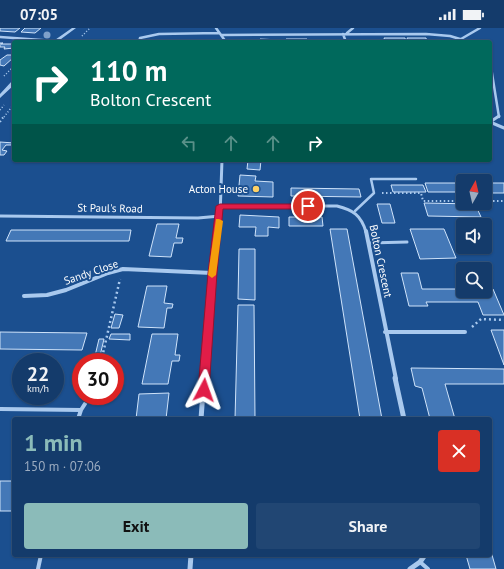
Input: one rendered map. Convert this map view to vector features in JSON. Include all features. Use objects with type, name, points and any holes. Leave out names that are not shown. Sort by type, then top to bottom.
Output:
[{"type":"street","points":[[57,40],[74,28]]},
{"type":"street","points":[[216,28],[225,40]]},
{"type":"street","points":[[347,33],[352,28]]},
{"type":"street","points":[[461,39],[480,28]]},
{"type":"street","points":[[362,31],[367,33]]},
{"type":"street","points":[[140,40],[140,38],[152,34],[347,33],[426,34],[450,36],[464,40]]},
{"type":"street","points":[[343,34],[345,40]]},
{"type":"street","points":[[0,37],[32,40]]},
{"type":"street","points":[[492,73],[499,117],[492,121]]},
{"type":"street","points":[[0,98],[12,84]]},
{"type":"street","points":[[492,123],[504,128]]},
{"type":"street","points":[[201,417],[212,273],[220,216],[222,162]]},
{"type":"street","points":[[220,206],[337,206],[355,211]]},
{"type":"street","name":"Bolton Crescent","points":[[355,211],[363,221],[369,243],[385,332],[404,417]]},
{"type":"street","name":"St Paul's Road","points":[[0,216],[198,218],[220,216]]},
{"type":"street","name":"Sandy Close","points":[[24,296],[47,295],[66,290],[108,273],[123,269],[212,273]]},
{"type":"street","points":[[385,332],[465,332]]},
{"type":"street","points":[[190,569],[192,557]]},
{"type":"street","points":[[410,569],[420,562],[424,557]]},
{"type":"lane","points":[[355,211],[368,201],[374,193],[371,180],[416,179]]},
{"type":"lane","points":[[369,243],[407,242]]},
{"type":"lane","points":[[78,417],[80,410],[84,405]]},
{"type":"lane","points":[[0,409],[80,410]]},
{"type":"lane","points":[[38,569],[41,557]]},
{"type":"lane","points":[[420,562],[428,569]]},
{"type":"path","points":[[0,80],[12,68]]},
{"type":"path","points":[[0,122],[12,107]]},
{"type":"path","points":[[0,114],[5,116]]},
{"type":"path","points":[[374,193],[420,193],[423,201],[456,201]]},
{"type":"path","points":[[492,201],[504,201]]},
{"type":"path","points":[[103,353],[123,269]]},
{"type":"path","points":[[465,332],[480,320],[504,320]]},
{"type":"building","points":[[0,28],[20,28],[15,32],[0,31]]},
{"type":"building","points":[[25,28],[41,28],[35,33],[21,32]]},
{"type":"building","points":[[384,38],[405,38],[406,40],[385,40]]},
{"type":"building","points":[[407,38],[426,38],[426,40],[408,40]]},
{"type":"building","points":[[260,39],[280,40],[260,40]]},
{"type":"building","points":[[286,39],[307,39],[307,40]]},
{"type":"building","points":[[0,43],[12,44],[12,48],[4,49],[5,47],[0,47]]},
{"type":"building","points":[[12,54],[12,59],[4,66],[0,65],[0,60],[7,55]]},
{"type":"building","points":[[0,142],[12,143],[12,145],[6,145],[2,150],[7,151],[4,155],[0,155]]},
{"type":"building","points":[[248,162],[261,162],[260,170],[247,169]]},
{"type":"building","name":"Acton House","points":[[240,175],[256,176],[255,181],[273,182],[273,197],[238,196]]},
{"type":"building","points":[[425,183],[456,183],[456,192],[428,192]]},
{"type":"building","points":[[492,183],[504,183],[504,193],[492,193]]},
{"type":"building","points":[[391,185],[423,185],[426,192],[393,192]]},
{"type":"building","points":[[291,188],[359,189],[361,197],[291,196]]},
{"type":"building","points":[[424,203],[456,204],[456,210],[478,210],[481,217],[428,216]]},
{"type":"building","points":[[377,204],[390,204],[395,223],[382,223]]},
{"type":"building","points":[[240,215],[279,217],[279,228],[268,227],[268,236],[255,236],[256,227],[239,227]]},
{"type":"building","points":[[289,217],[322,217],[323,226],[289,226]]},
{"type":"building","points":[[157,224],[179,224],[176,238],[183,238],[182,243],[174,243],[171,257],[149,256]]},
{"type":"building","points":[[330,229],[347,229],[382,417],[360,417]]},
{"type":"building","points":[[410,229],[444,229],[456,258],[420,259]]},
{"type":"building","points":[[11,230],[131,230],[129,241],[6,241]]},
{"type":"building","points":[[239,249],[255,249],[255,300],[238,299]]},
{"type":"building","points":[[401,273],[418,273],[422,289],[456,289],[456,298],[492,298],[493,289],[504,315],[483,315],[478,302],[426,302],[428,306],[409,306]]},
{"type":"building","points":[[147,286],[167,286],[164,303],[173,304],[172,308],[167,308],[164,328],[138,327]]},
{"type":"building","points":[[238,305],[254,305],[255,417],[235,417]]},
{"type":"building","points":[[115,314],[123,315],[119,328],[111,328]]},
{"type":"building","points":[[491,330],[504,330],[504,365]]},
{"type":"building","points":[[0,332],[87,333],[82,350],[0,349]]},
{"type":"building","points":[[111,334],[130,334],[130,340],[109,339]]},
{"type":"building","points":[[152,334],[178,334],[175,355],[180,355],[179,361],[172,361],[168,384],[142,384]]},
{"type":"building","points":[[99,339],[104,339],[101,353],[96,353]]},
{"type":"building","points":[[411,368],[504,369],[504,384],[445,384],[454,417],[429,417],[422,388],[415,386]]},
{"type":"building","points":[[169,393],[166,417],[136,417],[139,394]]},
{"type":"building","points":[[0,481],[12,481],[12,511],[0,511]]},
{"type":"building","points":[[492,555],[496,569],[470,569],[467,557],[492,557]]},
{"type":"slow traffic","points":[[212,275],[219,221]]},
{"type":"place","name":"Acton House","points":[[256,189]]},
{"type":"route","points":[[204,390],[212,273],[220,206],[308,206]]}]
